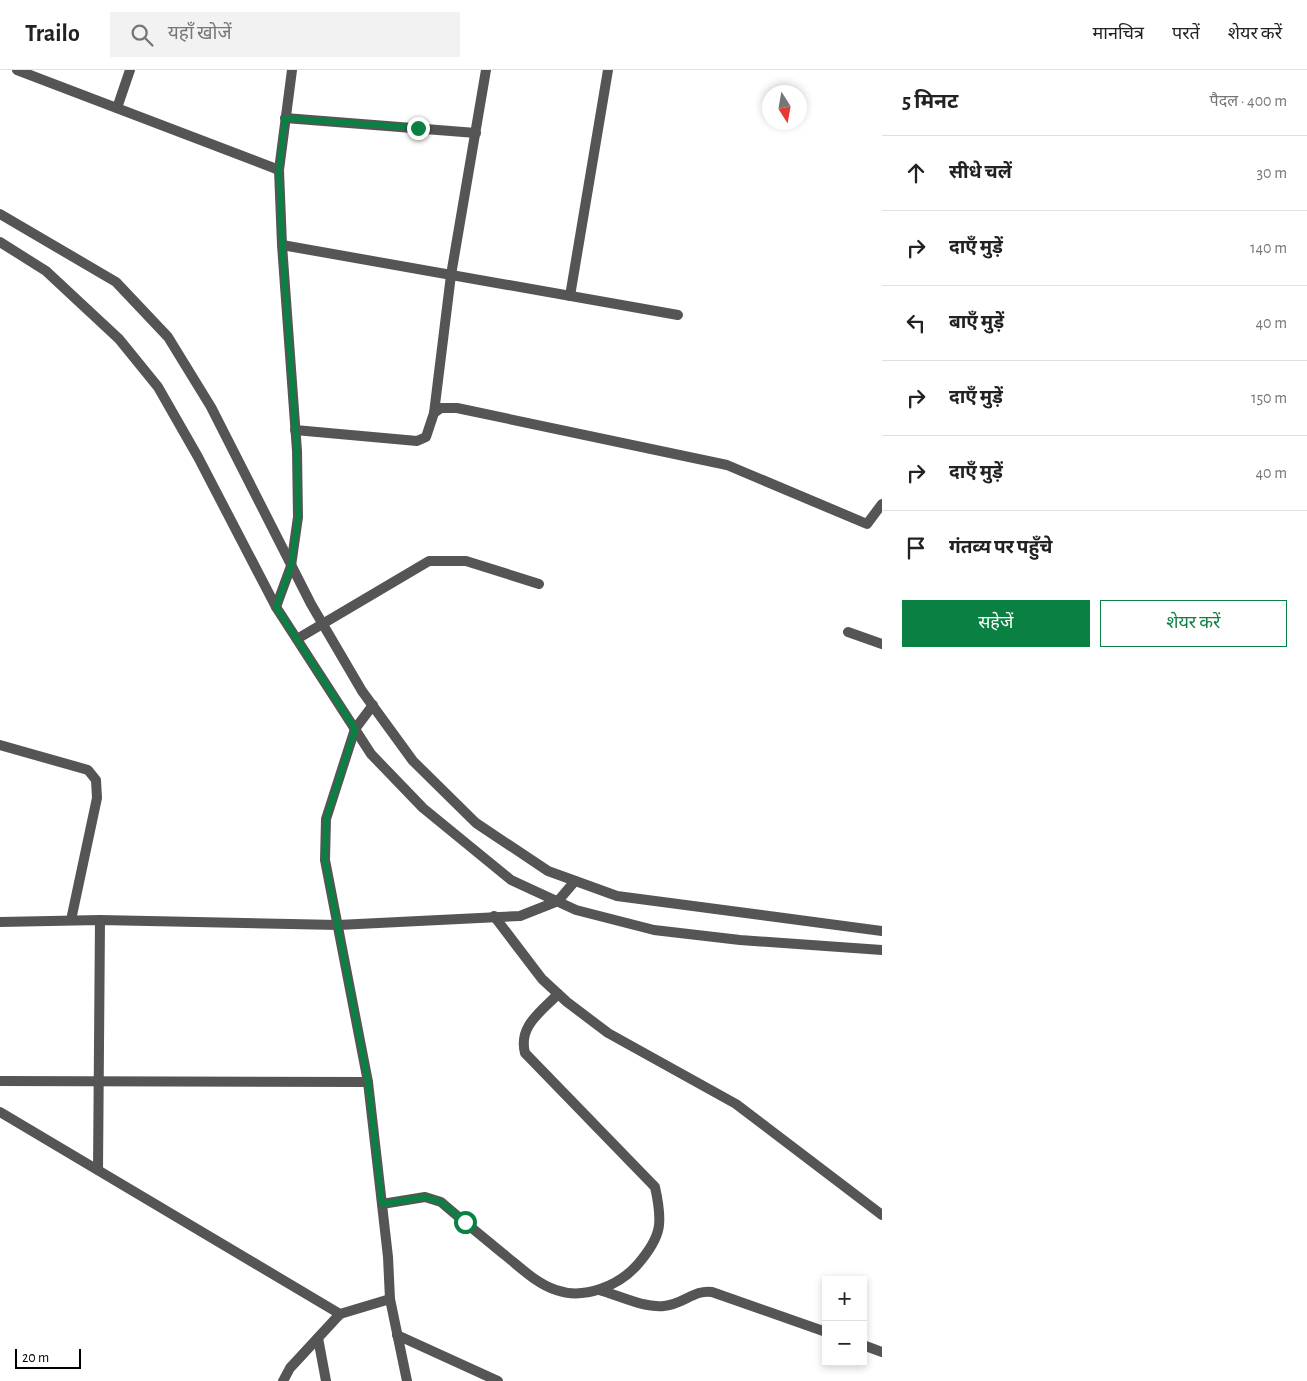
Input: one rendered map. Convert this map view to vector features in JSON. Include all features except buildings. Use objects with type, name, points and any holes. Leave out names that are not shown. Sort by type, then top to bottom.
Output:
[{"type":"street","points":[[17,70],[279,170]]},
{"type":"street","points":[[117,108],[130,70]]},
{"type":"street","points":[[276,607],[291,566],[298,517],[295,430],[282,245],[279,170],[292,70]]},
{"type":"street","points":[[295,430],[417,441],[426,437],[430,432],[451,275],[486,70]]},
{"type":"street","points":[[570,296],[608,70]]},
{"type":"street","points":[[285,118],[476,133]]},
{"type":"street","points":[[0,214],[116,282],[168,338],[211,407],[291,566],[323,624],[373,705],[413,761],[476,823],[548,871],[617,896],[882,931]]},
{"type":"street","points":[[0,242],[46,271],[118,339],[158,387],[198,457],[276,607],[371,754],[423,808],[511,880],[576,910],[654,930],[740,940],[882,950]]},
{"type":"street","points":[[282,245],[678,315]]},
{"type":"street","points":[[434,413],[441,408],[457,408],[727,465],[867,524],[882,504]]},
{"type":"street","points":[[297,639],[429,561],[466,560],[539,584]]},
{"type":"street","points":[[848,632],[882,644]]},
{"type":"street","points":[[373,705],[355,729],[326,819],[325,860],[368,1082],[388,1257],[390,1299],[407,1381]]},
{"type":"street","points":[[0,745],[88,770],[96,780],[97,798],[71,920]]},
{"type":"street","points":[[0,922],[100,920],[338,925],[520,916],[558,901],[574,881]]},
{"type":"street","points":[[494,916],[542,979],[608,1033],[736,1104],[882,1216]]},
{"type":"street","points":[[98,1170],[100,920]]},
{"type":"street","points":[[382,1204],[425,1197],[441,1202],[533,1278],[554,1290],[579,1293],[599,1290],[620,1279],[635,1268],[653,1246],[659,1228],[660,1212],[655,1187],[525,1053],[523,1036],[527,1026],[558,994]]},
{"type":"street","points":[[0,1081],[99,1083],[368,1082]]},
{"type":"street","points":[[1,1114],[340,1314]]},
{"type":"street","points":[[599,1290],[653,1306],[664,1306],[686,1300],[698,1292],[712,1292],[822,1331]]},
{"type":"street","points":[[283,1381],[290,1368],[340,1314],[390,1299]]},
{"type":"street","points":[[397,1335],[498,1381]]},
{"type":"street","points":[[318,1338],[326,1381]]},
{"type":"street","points":[[867,1346],[882,1352]]},
{"type":"route","points":[[418,128],[285,118],[279,170],[282,245],[297,451],[298,517],[291,566],[276,607],[355,729],[326,819],[325,860],[368,1082],[382,1204],[425,1197],[441,1202],[465,1222]]}]
